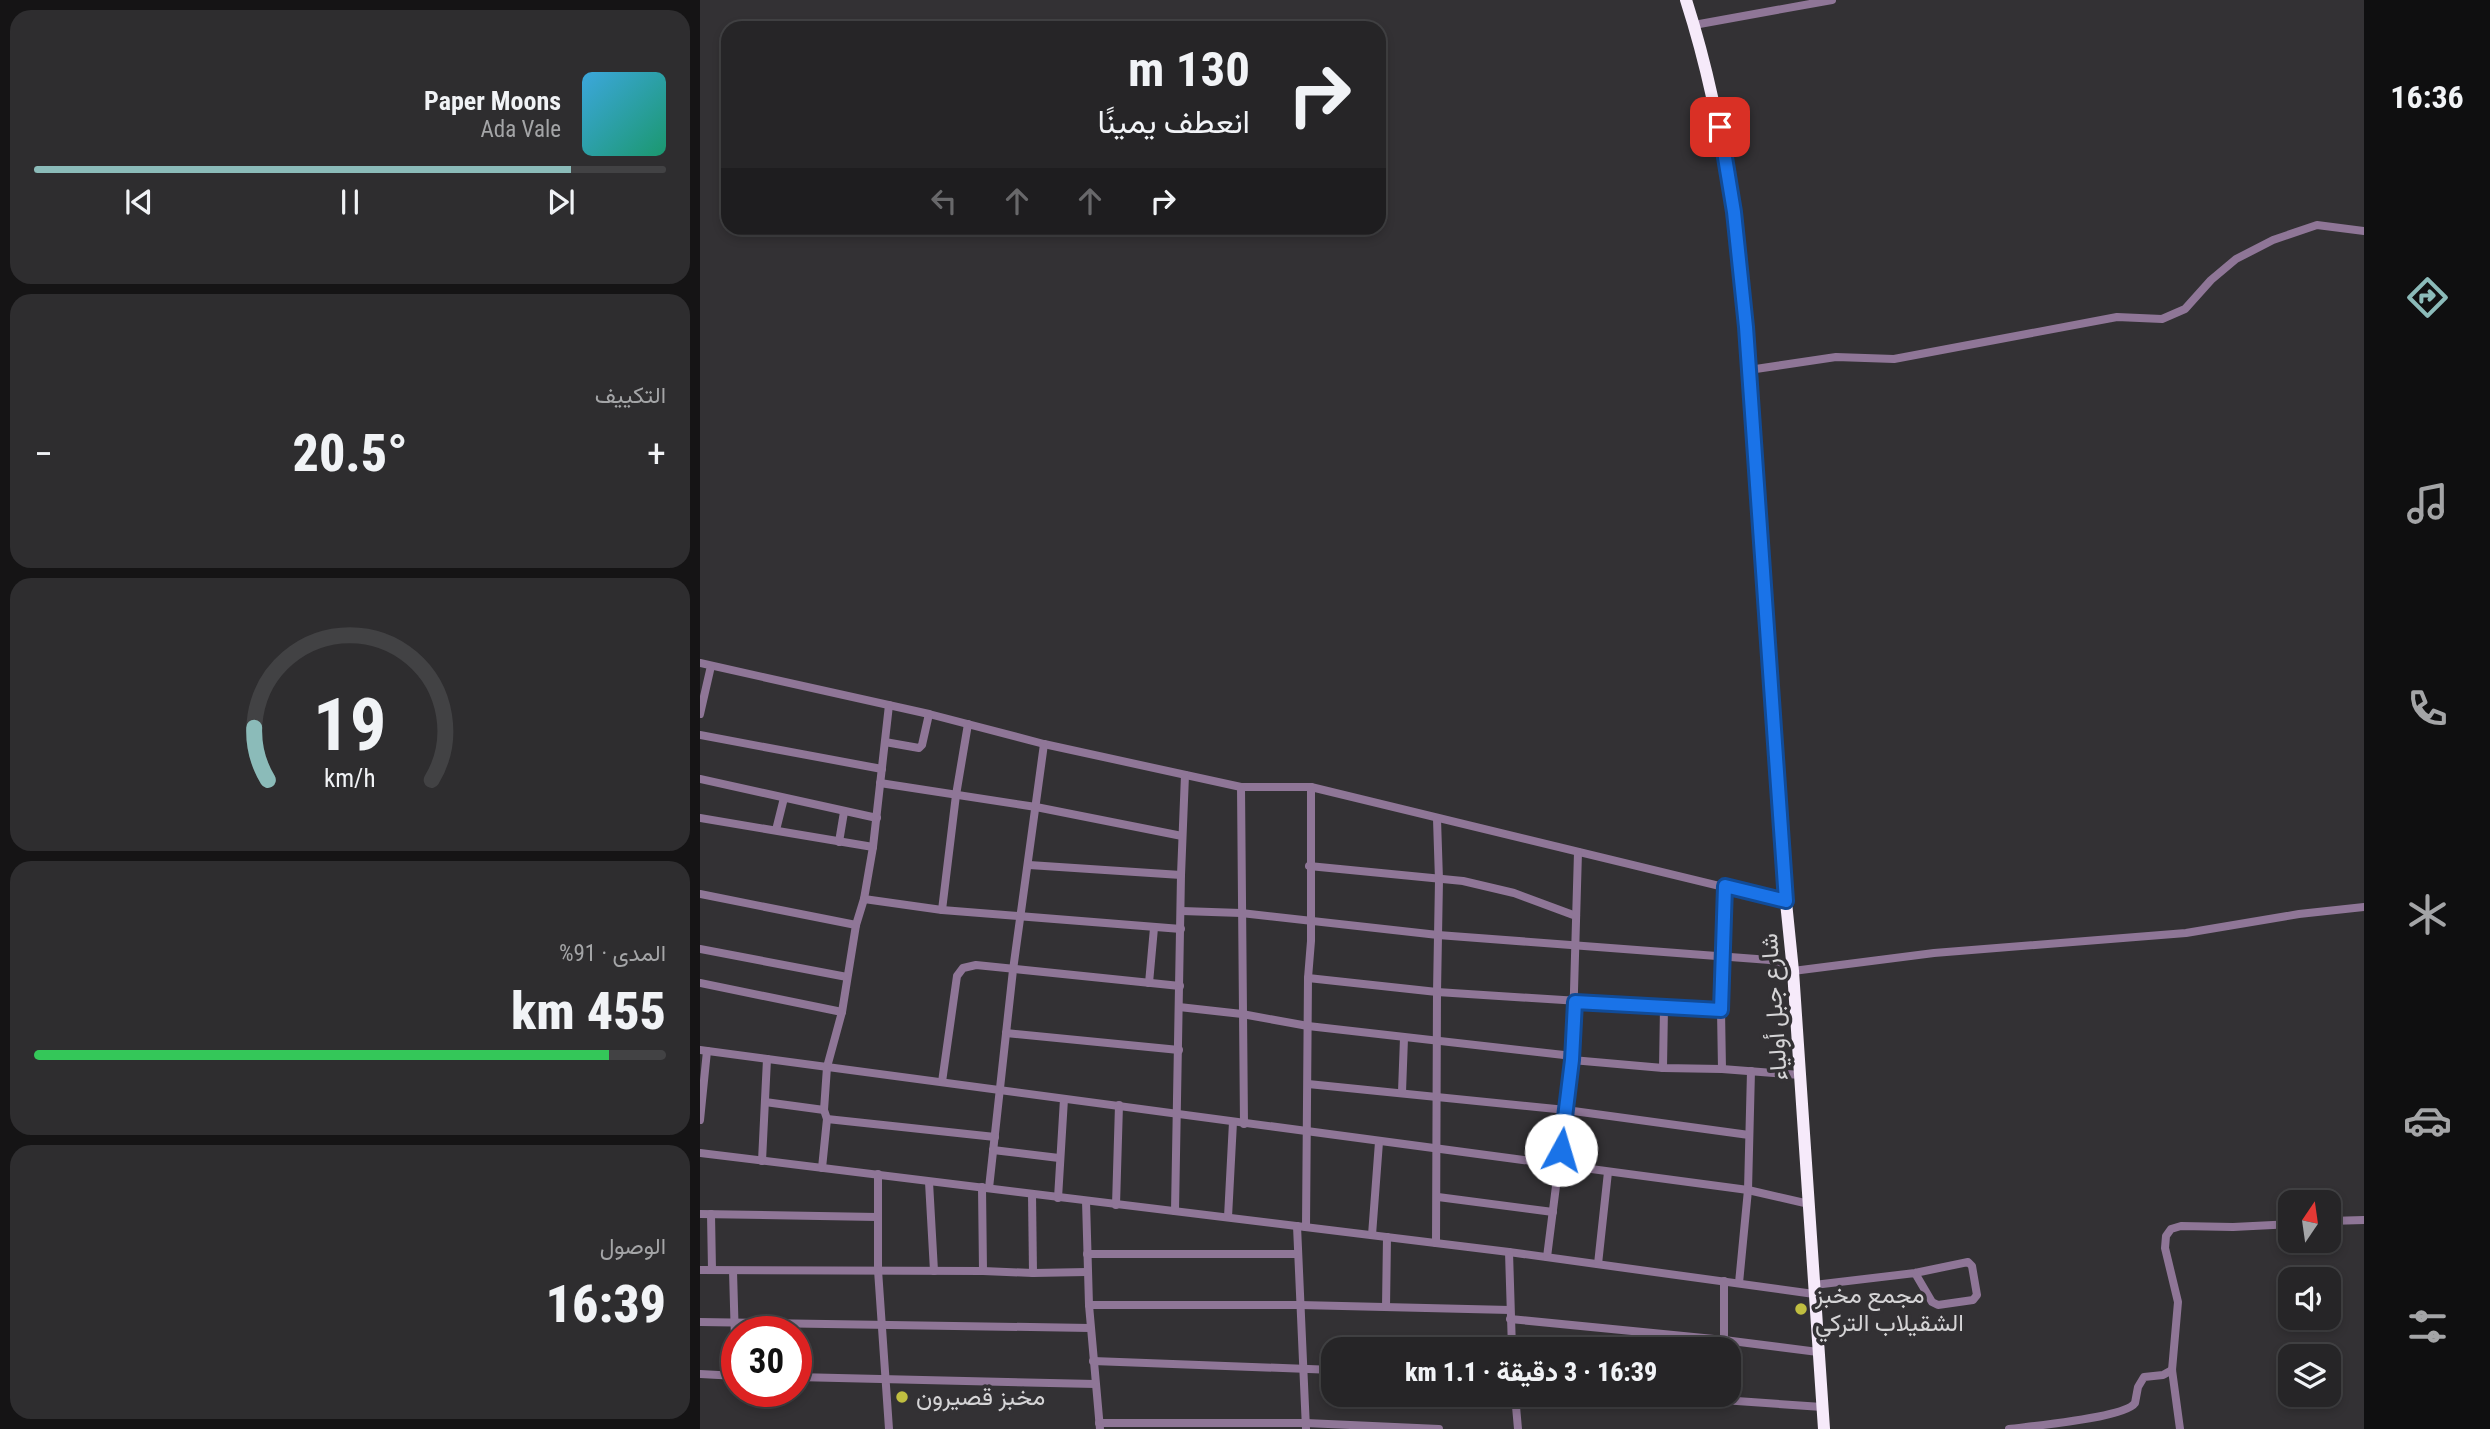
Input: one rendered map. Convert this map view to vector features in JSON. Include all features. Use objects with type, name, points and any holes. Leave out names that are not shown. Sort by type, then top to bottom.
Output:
[{"type":"highway","name":"شارع جبل أولياء","points":[[1686,0],[1720,127],[1740,263],[1824,1429]]},
{"type":"street","points":[[1694,25],[1832,0]]},
{"type":"street","points":[[1749,370],[1836,357],[1894,359],[2117,317],[2162,319],[2185,309],[2211,280],[2236,259],[2273,240],[2316,225],[2364,231]]},
{"type":"street","points":[[700,663],[1241,787],[1311,787],[1786,901]]},
{"type":"street","points":[[700,714],[712,666]]},
{"type":"street","points":[[822,1168],[827,1067],[842,1012],[856,925],[864,899],[873,847],[889,705]]},
{"type":"street","points":[[885,742],[919,748],[929,714]]},
{"type":"street","points":[[942,910],[968,724]]},
{"type":"street","points":[[700,735],[882,769]]},
{"type":"street","points":[[983,1271],[985,1187],[995,1137],[1013,970],[1044,744]]},
{"type":"street","points":[[1175,1211],[1185,775]]},
{"type":"street","points":[[700,779],[877,818]]},
{"type":"street","points":[[880,783],[1036,807],[1182,836]]},
{"type":"street","points":[[1241,787],[1244,1124]]},
{"type":"street","points":[[1307,1227],[1311,787]]},
{"type":"street","points":[[776,830],[784,798]]},
{"type":"street","points":[[839,842],[844,812]]},
{"type":"street","points":[[700,818],[873,847]]},
{"type":"street","points":[[1436,1243],[1439,880],[1437,819]]},
{"type":"street","points":[[1547,1257],[1572,1060],[1578,852]]},
{"type":"street","points":[[1028,865],[1181,875]]},
{"type":"street","points":[[1309,866],[1463,881],[1514,892],[1576,916]]},
{"type":"street","points":[[1722,1069],[1725,886]]},
{"type":"street","points":[[700,894],[856,925]]},
{"type":"street","points":[[864,899],[942,910],[1181,929]]},
{"type":"street","points":[[1182,911],[1241,913],[1438,935],[1770,960],[1783,963],[1793,971],[1934,953],[2186,933],[2299,914],[2364,907]]},
{"type":"street","points":[[1149,983],[1154,928]]},
{"type":"street","points":[[700,948],[847,977]]},
{"type":"street","points":[[942,1082],[957,976],[962,968],[976,965],[1180,986]]},
{"type":"street","points":[[1308,978],[1437,992],[1721,1010]]},
{"type":"street","points":[[700,983],[842,1012]]},
{"type":"street","points":[[1179,1007],[1404,1038],[1564,1055],[1572,1060],[1800,1075]]},
{"type":"street","points":[[1663,1068],[1664,1007]]},
{"type":"street","points":[[1006,1033],[1179,1050]]},
{"type":"street","points":[[1402,1092],[1404,1038]]},
{"type":"street","points":[[700,1119],[704,1051],[1748,1190],[1809,1204]]},
{"type":"street","points":[[762,1161],[767,1059]]},
{"type":"street","points":[[1739,1283],[1748,1190],[1751,1070]]},
{"type":"street","points":[[1308,1084],[1438,1095],[1749,1135]]},
{"type":"street","points":[[1058,1198],[1064,1099]]},
{"type":"street","points":[[765,1102],[825,1115],[995,1137]]},
{"type":"street","points":[[1116,1205],[1119,1105]]},
{"type":"street","points":[[1227,1217],[1233,1122]]},
{"type":"street","points":[[1372,1235],[1379,1142]]},
{"type":"street","points":[[993,1150],[1059,1158]]},
{"type":"street","points":[[700,1153],[1509,1252],[1739,1283],[1814,1289],[1968,1262],[1972,1266],[1977,1295],[1973,1300],[1938,1305],[1932,1302],[1915,1273]]},
{"type":"street","points":[[1598,1264],[1608,1172]]},
{"type":"street","points":[[878,1174],[878,1270],[889,1429]]},
{"type":"street","points":[[929,1182],[934,1271]]},
{"type":"street","points":[[1032,1194],[1033,1273]]},
{"type":"street","points":[[1438,1197],[1553,1212]]},
{"type":"street","points":[[1086,1201],[1090,1328],[1099,1426],[1438,1429]]},
{"type":"street","points":[[700,1214],[877,1217]]},
{"type":"street","points":[[711,1214],[712,1270]]},
{"type":"street","points":[[2342,1221],[2364,1220]]},
{"type":"street","points":[[2180,1429],[2172,1370],[2178,1302],[2165,1248],[2166,1236],[2171,1229],[2182,1226],[2278,1225]]},
{"type":"street","points":[[1297,1226],[1306,1426]]},
{"type":"street","points":[[1386,1307],[1387,1237]]},
{"type":"street","points":[[1509,1252],[1511,1337]]},
{"type":"street","points":[[1087,1254],[1298,1254]]},
{"type":"street","points":[[700,1270],[1087,1272]]},
{"type":"street","points":[[733,1270],[734,1316]]},
{"type":"street","points":[[1724,1281],[1724,1337]]},
{"type":"street","points":[[1089,1304],[1386,1307],[1510,1314],[1699,1337]]},
{"type":"street","points":[[700,1322],[721,1322]]},
{"type":"street","points":[[812,1323],[1090,1328]]},
{"type":"street","points":[[1741,1342],[1818,1352]]},
{"type":"street","points":[[1093,1361],[1321,1370]]},
{"type":"street","points":[[2009,1429],[2127,1410],[2136,1403],[2138,1387],[2144,1377],[2163,1376],[2172,1370]]},
{"type":"street","points":[[700,1374],[721,1375]]},
{"type":"street","points":[[812,1378],[1096,1384]]},
{"type":"street","points":[[1741,1401],[1822,1407]]},
{"type":"street","points":[[1516,1407],[1518,1429]]},
{"type":"place","name":"مجمع مخبز الشقيلاب التركي","points":[[1801,1309]]},
{"type":"place","name":"مخبز قصيرون","points":[[902,1397]]},
{"type":"route","points":[[1561,1150],[1572,1060],[1575,1002],[1721,1010],[1725,886],[1786,901],[1746,327],[1734,212],[1720,127]]}]
